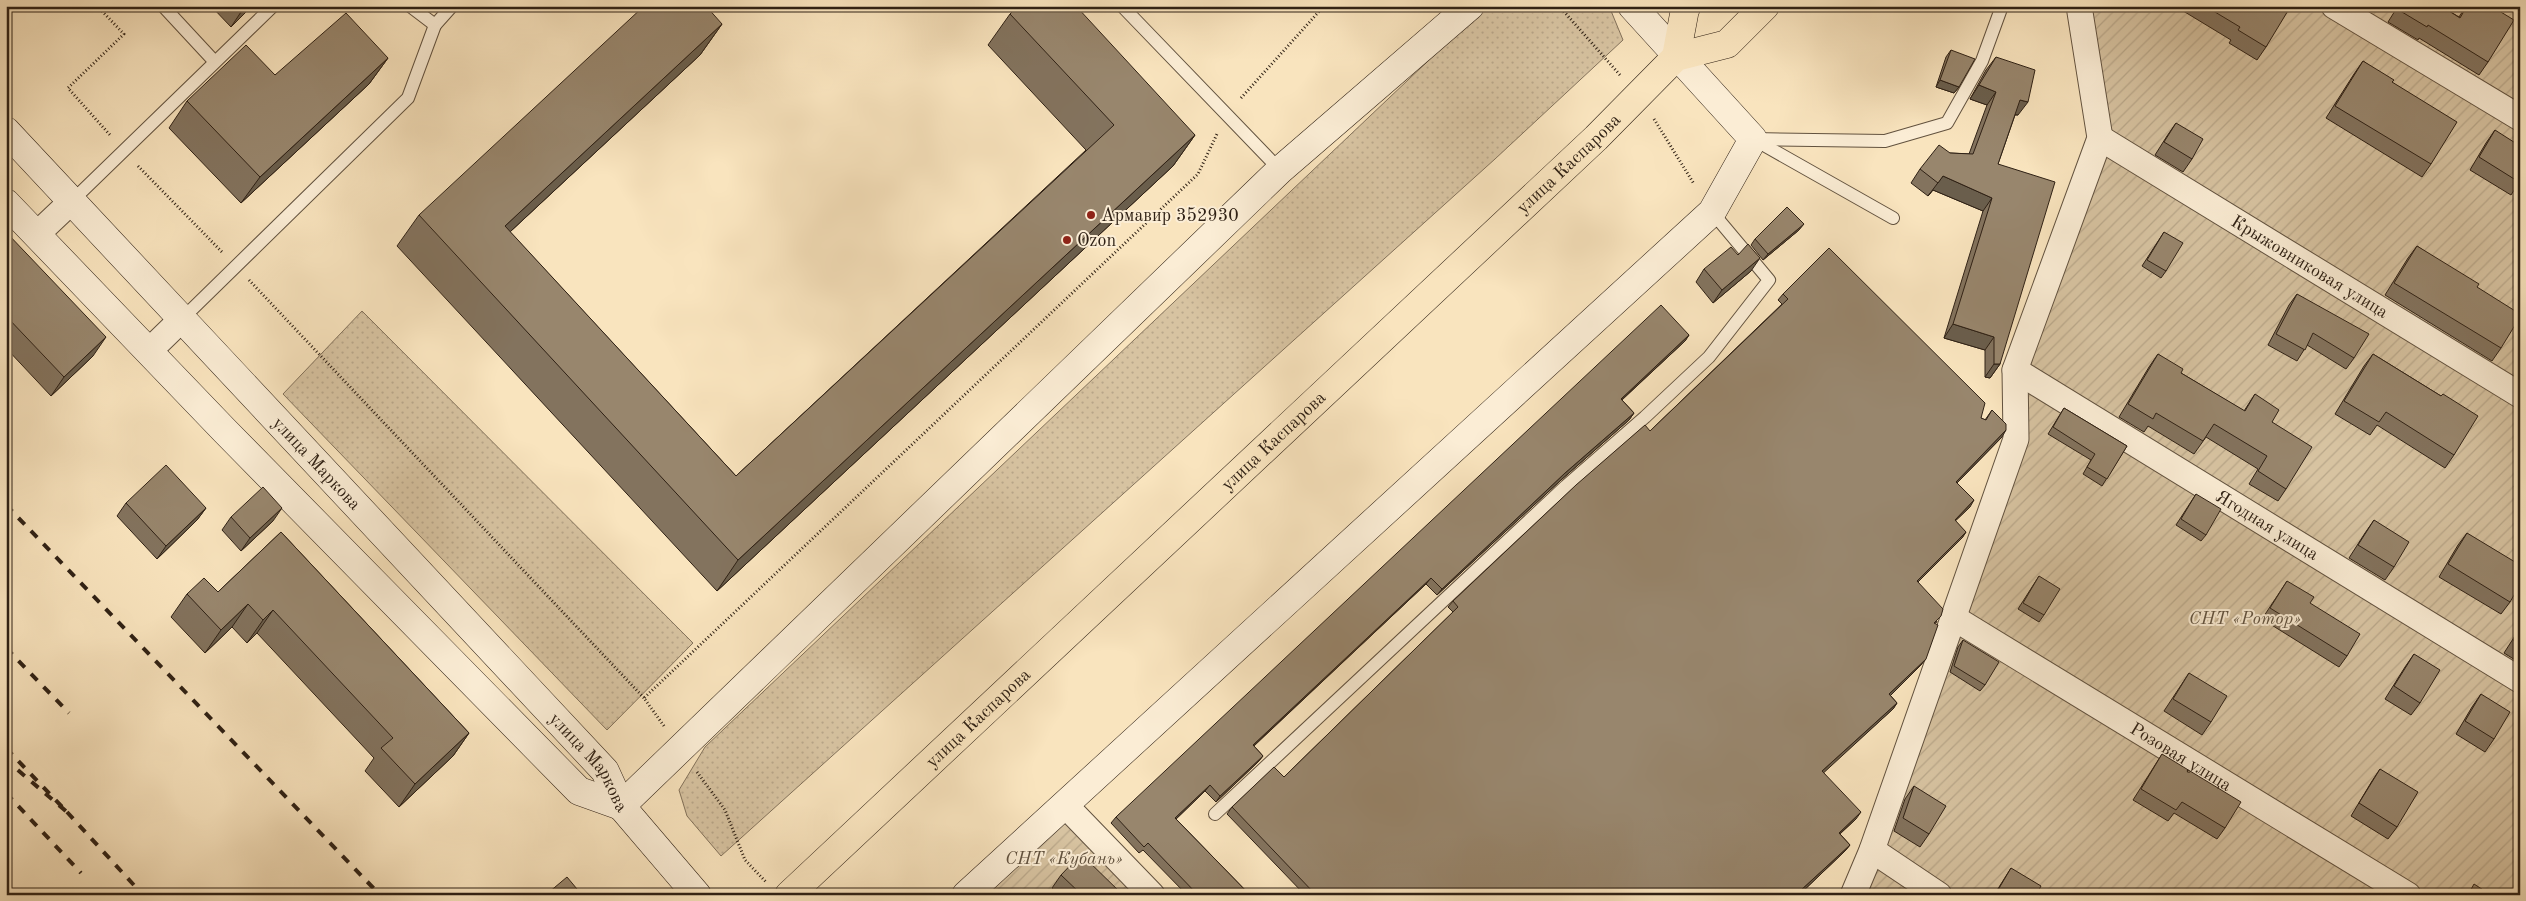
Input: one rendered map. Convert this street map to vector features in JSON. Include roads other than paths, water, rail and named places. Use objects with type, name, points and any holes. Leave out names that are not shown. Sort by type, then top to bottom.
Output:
[{"type":"main road","points":[[697,895],[621,806],[682,750],[1280,170],[1470,6]]},
{"type":"main road","points":[[966,895],[1066,806],[1712,212],[1753,139],[1676,57],[1632,6]]},
{"type":"main road","points":[[1676,57],[1727,44],[1765,6]]},
{"type":"main road","points":[[1676,57],[1686,8]]},
{"type":"main road","name":"улица Каспарова","points":[[780,891],[835,851],[1596,138],[1676,57]]},
{"type":"main road","name":"улица Маркова","points":[[6,131],[73,200],[605,771],[621,806]]},
{"type":"main road","name":"улица Маркова","points":[[6,203],[149,352],[579,791],[621,806]]},
{"type":"street","points":[[1853,895],[1872,850],[2016,439],[2015,370],[2100,138],[2079,6]]},
{"type":"street","points":[[2334,6],[2520,118]]},
{"type":"street","name":"Крыжовниковая улица","points":[[2100,138],[2520,396]]},
{"type":"street","points":[[36,235],[73,200]]},
{"type":"street","points":[[149,352],[182,319]]},
{"type":"street","name":"Ягодная улица","points":[[2015,370],[2520,680]]},
{"type":"street","name":"Розовая улица","points":[[1954,618],[2408,895]]},
{"type":"street","points":[[1066,806],[1152,895]]},
{"type":"street","points":[[1872,850],[1940,895]]},
{"type":"lane","points":[[164,6],[214,61]]},
{"type":"lane","points":[[73,200],[214,61],[273,6]]},
{"type":"lane","points":[[410,6],[435,25]]},
{"type":"lane","points":[[182,319],[408,98],[435,25],[452,6]]},
{"type":"lane","points":[[1122,6],[1280,170]]},
{"type":"lane","points":[[1753,139],[1886,141],[1947,124],[1982,61],[2002,6]]},
{"type":"lane","points":[[1753,139],[1894,218]]},
{"type":"lane","points":[[1215,814],[1566,486],[1645,417],[1709,357],[1732,330],[1769,280],[1712,212]]},
{"type":"railway","points":[[6,505],[380,895]]},
{"type":"railway","points":[[6,648],[69,713]]},
{"type":"railway","points":[[6,748],[67,812],[6,760]]},
{"type":"railway","points":[[6,793],[81,873]]},
{"type":"railway","points":[[67,812],[143,895]]},
{"type":"place","name":"Армавир 352930","points":[[1091,215]]},
{"type":"place","name":"Ozon","points":[[1067,240]]},
{"type":"park label","name":"СНТ «Ротор»","points":[[2245,618]]},
{"type":"park label","name":"СНТ «Кубань»","points":[[1064,858]]}]
